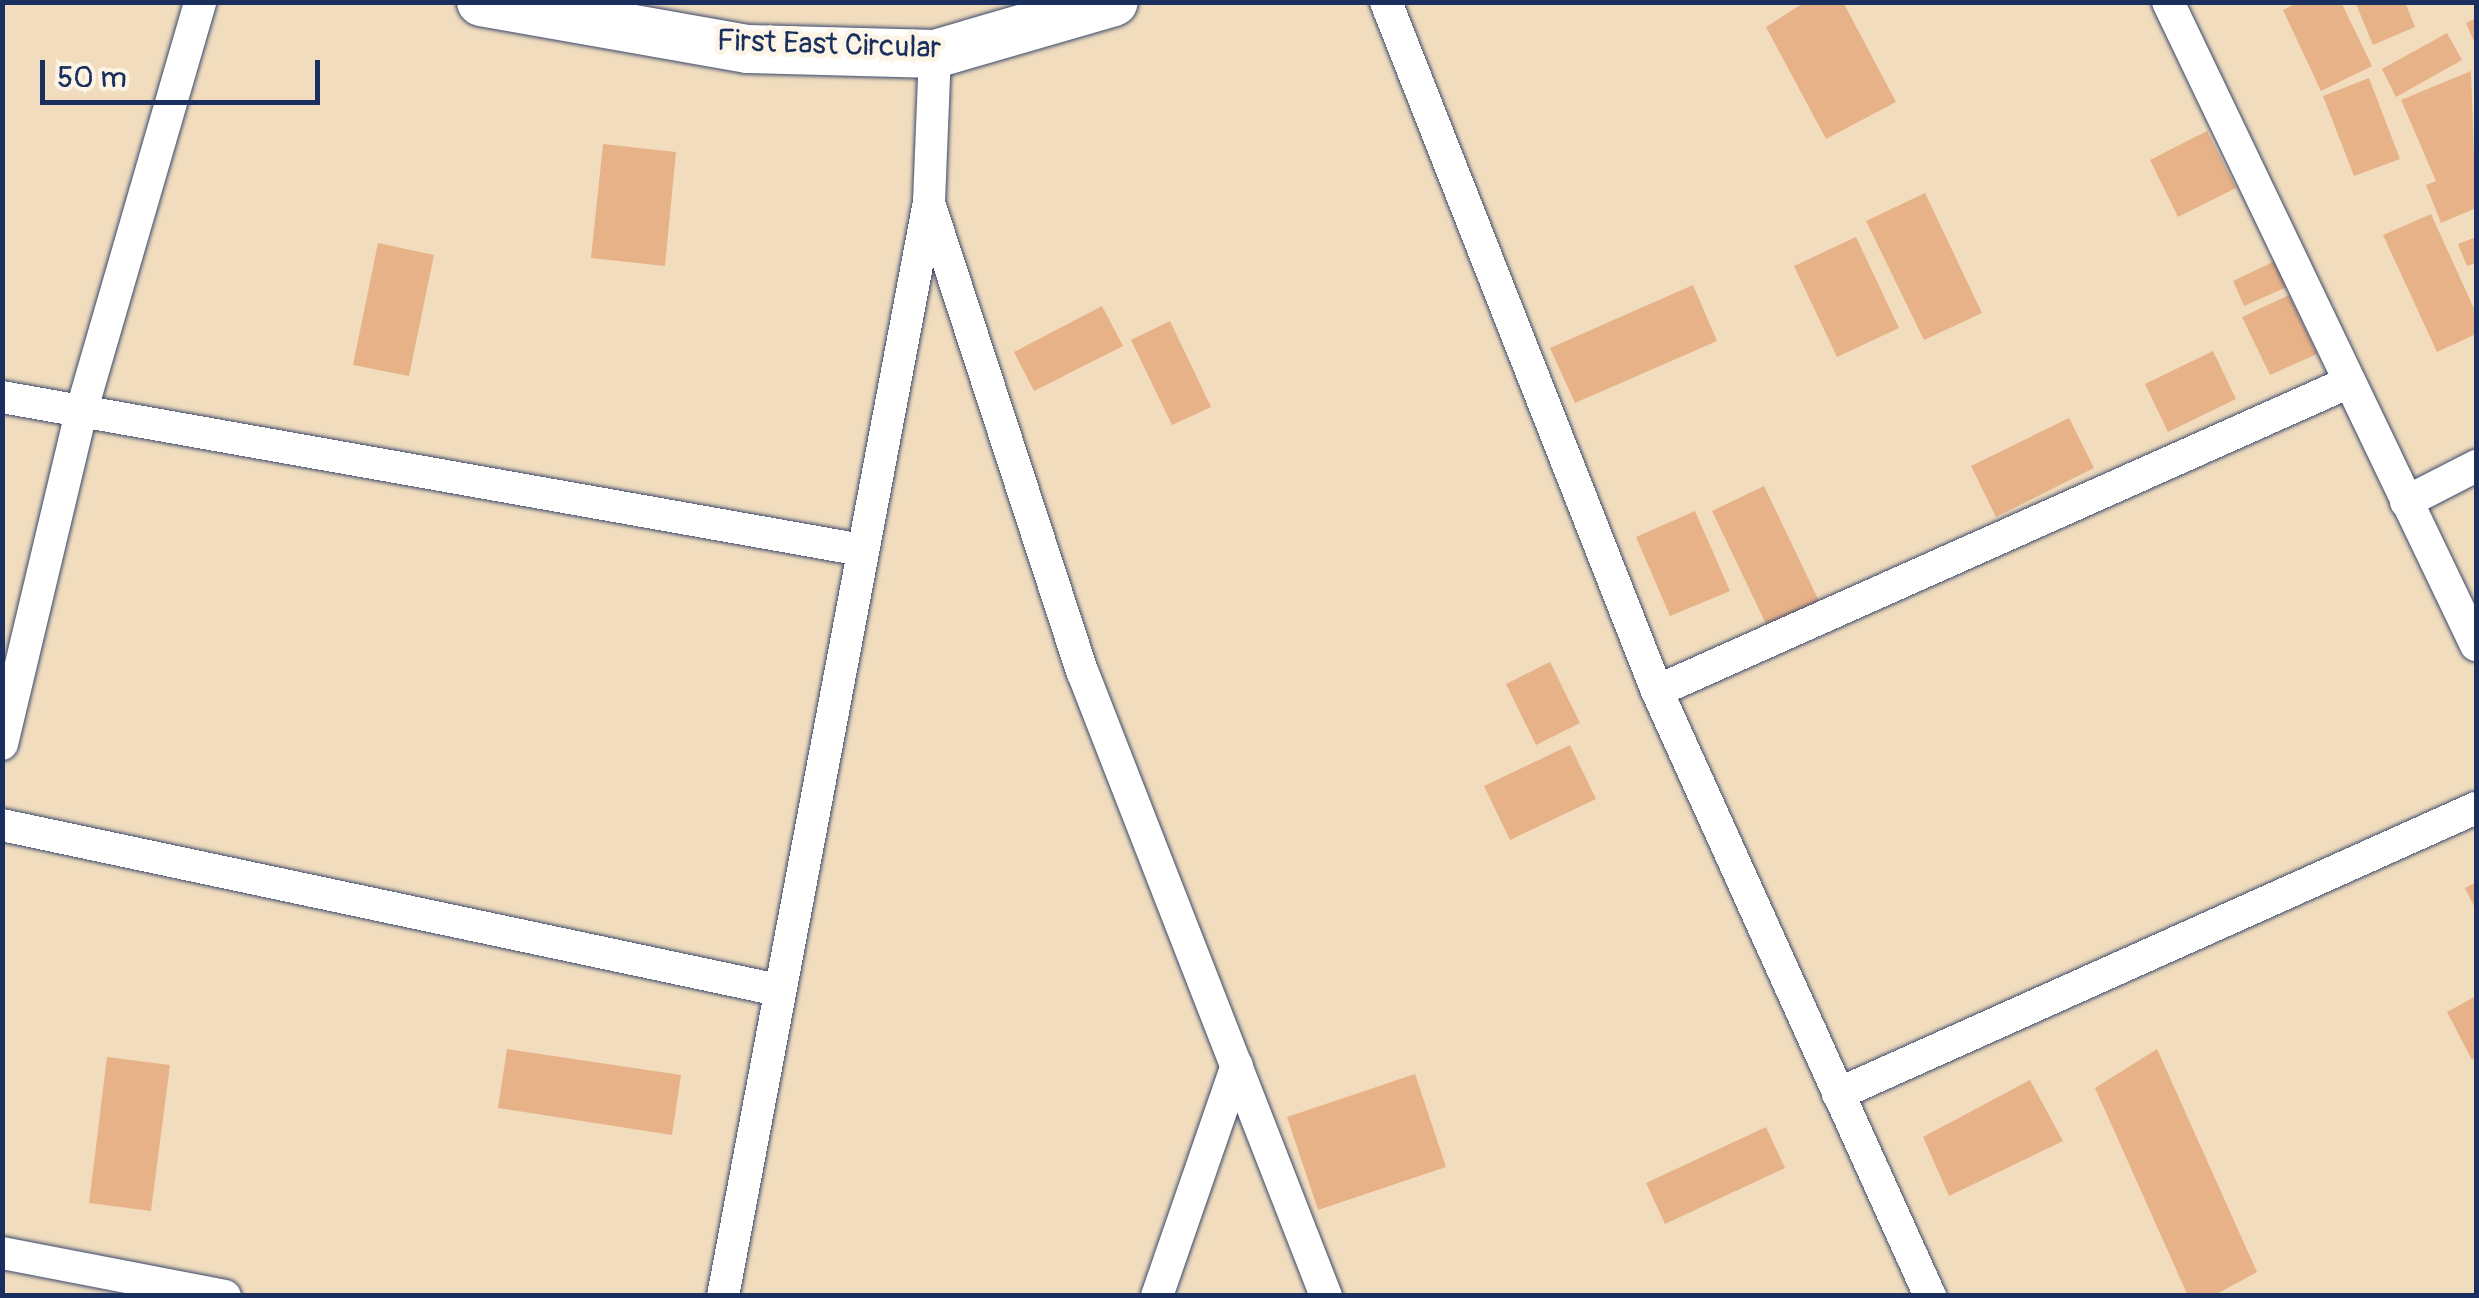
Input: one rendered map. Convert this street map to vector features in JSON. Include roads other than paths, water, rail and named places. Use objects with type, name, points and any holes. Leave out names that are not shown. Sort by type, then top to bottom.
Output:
[{"type":"street","points":[[2,744],[80,416],[200,2]]},
{"type":"street","name":"First East Circular","points":[[481,2],[748,49],[935,54],[1114,2]]},
{"type":"street","points":[[1386,2],[1657,692],[1930,1296]]},
{"type":"street","points":[[2168,2],[2476,644]]},
{"type":"street","points":[[723,1296],[928,202],[935,54]]},
{"type":"street","points":[[928,202],[1082,673],[1326,1296]]},
{"type":"street","points":[[1657,692],[2348,383]]},
{"type":"street","points":[[2,397],[80,416],[862,550]]},
{"type":"street","points":[[2406,502],[2476,466]]},
{"type":"street","points":[[1838,1094],[2476,808]]},
{"type":"street","points":[[2,825],[778,990]]},
{"type":"street","points":[[1157,1296],[1237,1065]]},
{"type":"street","points":[[2,1253],[225,1296]]}]
